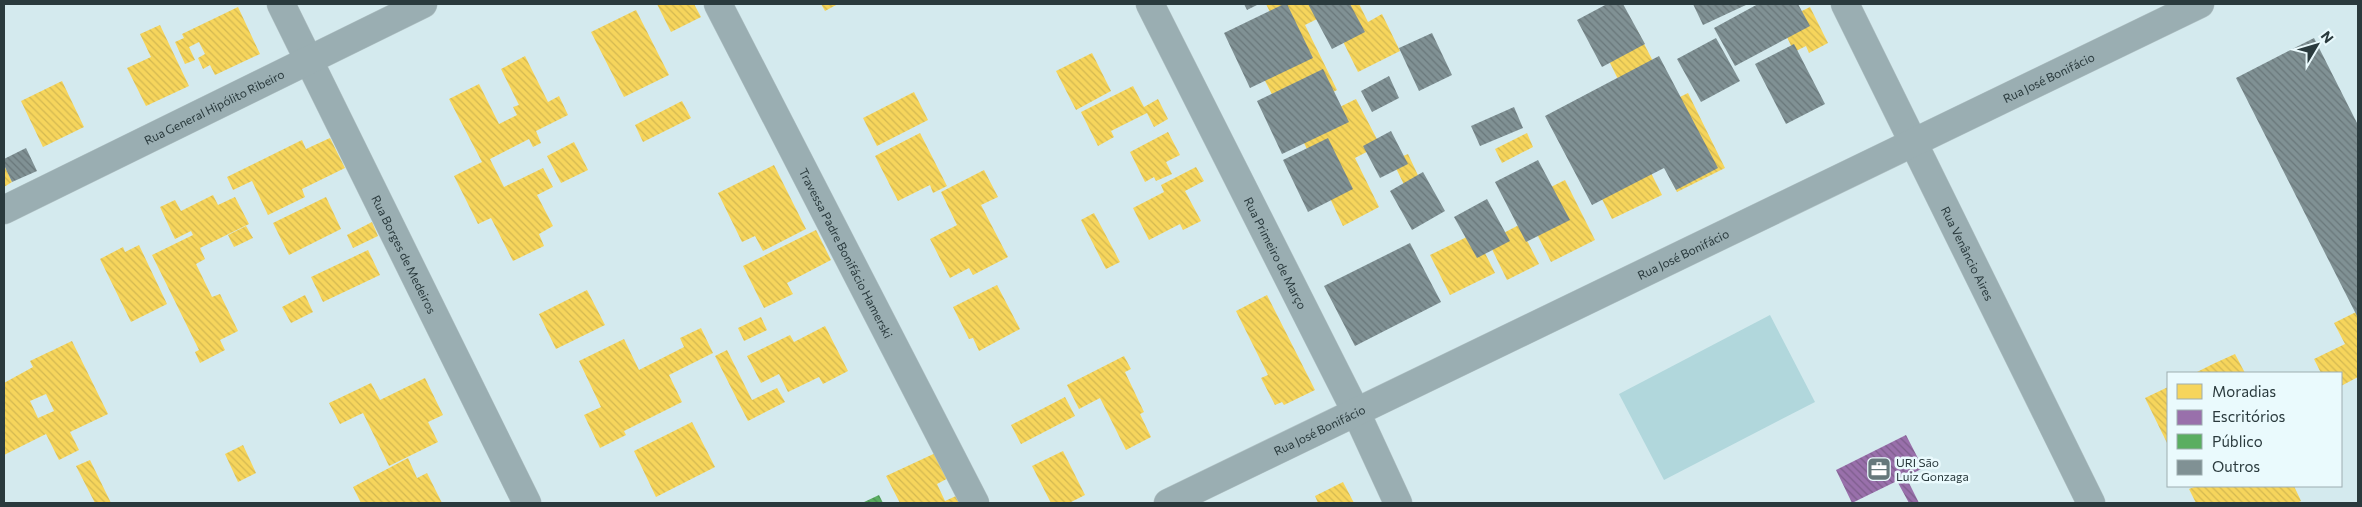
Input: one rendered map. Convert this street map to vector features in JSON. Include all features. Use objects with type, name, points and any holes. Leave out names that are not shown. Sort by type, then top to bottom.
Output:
[{"type":"street","name":"Rua Borges de Medeiros","points":[[281,4],[527,503]]},
{"type":"street","name":"Rua General Hipólito Ribeiro","points":[[4,210],[308,58],[423,4]]},
{"type":"street","name":"Travessa Padre Bonifácio Hamerski","points":[[718,4],[975,503]]},
{"type":"street","name":"Rua Primeiro de Março","points":[[1150,4],[1356,412],[1398,503]]},
{"type":"street","name":"Rua Venâncio Aires","points":[[1845,4],[2091,503]]},
{"type":"street","name":"Rua José Bonifácio","points":[[1168,503],[2200,4]]},
{"type":"shaded area","points":[[1770,315],[1815,402],[1664,480],[1619,394]]},
{"type":"building: Moradias","points":[[657,4],[694,4],[701,17],[671,32]]},
{"type":"building: Moradias","points":[[821,4],[838,4],[825,11]]},
{"type":"building: Moradias","points":[[1266,4],[1359,4],[1368,22],[1382,14],[1400,51],[1358,72],[1329,13],[1305,25],[1337,90],[1306,106],[1298,91],[1276,102],[1250,52],[1282,36]]},
{"type":"building: Moradias","points":[[238,7],[260,54],[215,75],[210,65],[203,69],[198,58],[205,54],[199,42],[189,47],[195,60],[185,64],[175,42],[184,38],[182,34]]},
{"type":"building: Moradias","points":[[1810,7],[1828,43],[1809,53],[1806,46],[1794,52],[1786,35],[1774,41],[1767,28]]},
{"type":"building: Moradias","points":[[636,10],[669,75],[624,97],[591,32]]},
{"type":"building: Moradias","points":[[160,25],[189,86],[146,106],[127,68],[151,57],[140,34]]},
{"type":"building: Moradias","points":[[1637,30],[1660,75],[1625,93],[1602,47]]},
{"type":"building: Moradias","points":[[1092,53],[1111,91],[1076,110],[1056,71]]},
{"type":"building: Moradias","points":[[525,56],[548,102],[559,96],[568,115],[536,131],[541,143],[533,147],[529,139],[490,159],[504,187],[543,168],[553,187],[537,195],[553,226],[539,234],[544,246],[513,261],[491,218],[478,224],[454,176],[482,162],[449,99],[479,84],[499,124],[517,115],[513,107],[519,105],[501,69]]},
{"type":"building: Moradias","points":[[62,81],[84,127],[43,147],[21,101]]},
{"type":"building: Moradias","points":[[1133,86],[1144,107],[1158,99],[1168,119],[1154,127],[1147,113],[1111,131],[1114,137],[1098,146],[1081,112]]},
{"type":"building: Moradias","points":[[914,92],[928,120],[877,146],[863,118]]},
{"type":"building: Moradias","points":[[1688,93],[1725,168],[1677,192],[1655,147],[1648,151],[1644,142],[1637,145],[1662,195],[1612,219],[1601,197],[1613,191],[1599,163],[1587,169],[1574,143],[1630,115],[1633,120]]},
{"type":"building: Moradias","points":[[1356,99],[1380,145],[1355,158],[1379,207],[1343,226],[1297,128]]},
{"type":"building: Moradias","points":[[682,101],[691,118],[643,142],[635,125]]},
{"type":"building: Moradias","points":[[1168,132],[1180,155],[1166,162],[1172,174],[1156,181],[1154,177],[1145,182],[1130,152]]},
{"type":"building: Moradias","points":[[920,133],[947,186],[933,193],[930,185],[898,201],[875,156]]},
{"type":"building: Moradias","points":[[1527,133],[1533,147],[1502,163],[1495,149]]},
{"type":"building: Moradias","points":[[330,138],[345,168],[302,189],[305,197],[268,215],[252,181],[233,190],[227,177],[302,140],[306,149]]},
{"type":"building: Moradias","points":[[574,142],[588,170],[561,183],[547,156]]},
{"type":"building: Moradias","points":[[1408,154],[1423,186],[1408,193],[1395,166],[1399,164],[1396,159]]},
{"type":"building: Moradias","points":[[4,165],[12,182],[4,187]]},
{"type":"building: Moradias","points":[[774,165],[806,229],[763,251],[755,236],[742,242],[718,193]]},
{"type":"building: Moradias","points":[[1196,167],[1204,181],[1185,191],[1201,221],[1183,230],[1180,224],[1149,240],[1133,208],[1164,192],[1161,185]]},
{"type":"building: Moradias","points":[[984,170],[998,197],[981,205],[1008,257],[973,275],[969,268],[950,278],[930,239],[957,225],[941,192]]},
{"type":"building: Moradias","points":[[1565,180],[1595,240],[1551,262],[1521,202]]},
{"type":"building: Moradias","points":[[213,195],[218,205],[235,197],[249,224],[200,248],[205,259],[196,264],[212,297],[220,294],[238,331],[220,340],[225,350],[200,363],[195,352],[199,350],[152,255],[193,235],[191,231],[175,239],[160,207],[175,200],[181,211]]},
{"type":"building: Moradias","points":[[326,197],[341,229],[289,255],[273,223]]},
{"type":"building: Moradias","points":[[1094,213],[1120,262],[1106,269],[1081,220]]},
{"type":"building: Moradias","points":[[372,222],[378,236],[353,248],[347,235]]},
{"type":"building: Moradias","points":[[1519,225],[1539,264],[1507,280],[1488,241]]},
{"type":"building: Moradias","points":[[246,226],[253,238],[234,247],[228,235]]},
{"type":"building: Moradias","points":[[816,230],[831,260],[787,283],[793,294],[764,308],[743,266]]},
{"type":"building: Moradias","points":[[1475,233],[1495,273],[1450,295],[1430,255]]},
{"type":"building: Moradias","points":[[139,245],[167,304],[131,322],[100,259],[123,247],[125,252]]},
{"type":"building: Moradias","points":[[368,250],[380,275],[323,302],[311,277]]},
{"type":"building: Moradias","points":[[997,285],[1020,329],[979,351],[973,338],[969,339],[953,307]]},
{"type":"building: Moradias","points":[[587,290],[605,325],[556,349],[539,314]]},
{"type":"building: Moradias","points":[[305,295],[313,312],[291,323],[282,307]]},
{"type":"building: Moradias","points":[[1267,295],[1315,390],[1284,405],[1282,402],[1275,405],[1261,378],[1268,375],[1236,311]]},
{"type":"building: Moradias","points":[[2356,312],[2358,317],[2358,377],[2342,385],[2342,372],[2320,372],[2314,359],[2345,344],[2334,323]]},
{"type":"building: Moradias","points":[[761,317],[767,330],[744,341],[738,328]]},
{"type":"building: Moradias","points":[[825,326],[848,371],[823,384],[819,377],[788,392],[779,374],[761,383],[747,356],[790,335],[794,342]]},
{"type":"building: Moradias","points":[[701,328],[713,353],[669,375],[682,402],[624,431],[626,435],[600,448],[584,415],[601,407],[579,361],[624,339],[639,370],[684,347],[680,338]]},
{"type":"building: Moradias","points":[[72,341],[108,414],[70,432],[79,450],[59,460],[46,434],[4,455],[4,383],[33,367],[30,361]],"holes":[[[46,394],[54,411],[38,418],[30,401]]]},
{"type":"building: Moradias","points":[[727,350],[752,400],[777,388],[785,402],[748,421],[715,356]]},
{"type":"building: Moradias","points":[[2235,354],[2244,372],[2197,372]]},
{"type":"building: Moradias","points":[[1124,356],[1131,369],[1125,372],[1144,412],[1140,414],[1151,437],[1126,450],[1100,398],[1079,409],[1067,385]]},
{"type":"building: Moradias","points":[[425,378],[443,415],[428,422],[438,442],[389,466],[363,413],[340,424],[329,403],[371,383],[380,400]]},
{"type":"building: Moradias","points":[[2167,387],[2167,443],[2145,398]]},
{"type":"building: Moradias","points":[[1065,397],[1075,416],[1021,444],[1011,425]]},
{"type":"building: Moradias","points":[[692,422],[715,467],[656,497],[634,451]]},
{"type":"building: Moradias","points":[[243,445],[256,473],[238,482],[225,454]]},
{"type":"building: Moradias","points":[[942,450],[954,475],[937,484],[945,501],[956,496],[960,503],[900,503],[886,476]]},
{"type":"building: Moradias","points":[[1063,451],[1085,495],[1069,503],[1051,503],[1032,466]]},
{"type":"building: Moradias","points":[[408,458],[417,478],[427,473],[442,503],[361,503],[353,487]]},
{"type":"building: Moradias","points":[[90,460],[111,503],[95,503],[76,466]]},
{"type":"building: Moradias","points":[[1343,482],[1354,503],[1318,503],[1315,496]]},
{"type":"building: Moradias","points":[[2194,487],[2294,487],[2301,501],[2297,503],[2196,503],[2189,489]]},
{"type":"building: Escritórios","name":"URI São Luiz Gonzaga","points":[[1906,435],[1923,468],[1906,477],[1919,503],[1909,503],[1897,481],[1852,503],[1836,470]]},
{"type":"building: Público","points":[[879,495],[883,503],[862,503]]},
{"type":"building: Outros","points":[[1244,4],[1259,4],[1247,10]]},
{"type":"building: Outros","points":[[1287,4],[1313,58],[1250,88],[1224,33]]},
{"type":"building: Outros","points":[[1308,4],[1350,4],[1365,32],[1332,49]]},
{"type":"building: Outros","points":[[1607,4],[1623,4],[1645,44],[1602,67],[1577,20]]},
{"type":"building: Outros","points":[[1693,4],[1748,4],[1703,25]]},
{"type":"building: Outros","points":[[1758,4],[1798,4],[1810,26],[1735,66],[1714,28]]},
{"type":"building: Outros","points":[[1432,33],[1452,75],[1419,91],[1399,48]]},
{"type":"building: Outros","points":[[1716,38],[1740,81],[1701,102],[1677,59]]},
{"type":"building: Outros","points":[[2314,38],[2358,125],[2358,318],[2236,78]]},
{"type":"building: Outros","points":[[1794,44],[1825,104],[1786,124],[1755,64]]},
{"type":"building: Outros","points":[[1659,56],[1718,168],[1676,190],[1664,168],[1592,205],[1545,116]]},
{"type":"building: Outros","points":[[1323,69],[1349,122],[1282,154],[1257,101]]},
{"type":"building: Outros","points":[[1389,76],[1399,98],[1372,112],[1361,91]]},
{"type":"building: Outros","points":[[1514,107],[1523,128],[1480,146],[1471,126]]},
{"type":"building: Outros","points":[[1391,131],[1408,164],[1380,178],[1363,146]]},
{"type":"building: Outros","points":[[1328,138],[1353,189],[1308,212],[1283,160]]},
{"type":"building: Outros","points":[[26,148],[37,171],[12,182],[4,165],[4,159]]},
{"type":"building: Outros","points":[[1538,160],[1570,220],[1526,242],[1495,182]]},
{"type":"building: Outros","points":[[1423,172],[1445,211],[1412,230],[1390,191]]},
{"type":"building: Outros","points":[[1487,199],[1510,241],[1477,258],[1454,217]]},
{"type":"building: Outros","points":[[1410,243],[1441,302],[1355,346],[1324,286]]},
{"type":"place","name":"URI São Luiz Gonzaga","points":[[1879,469]]}]
